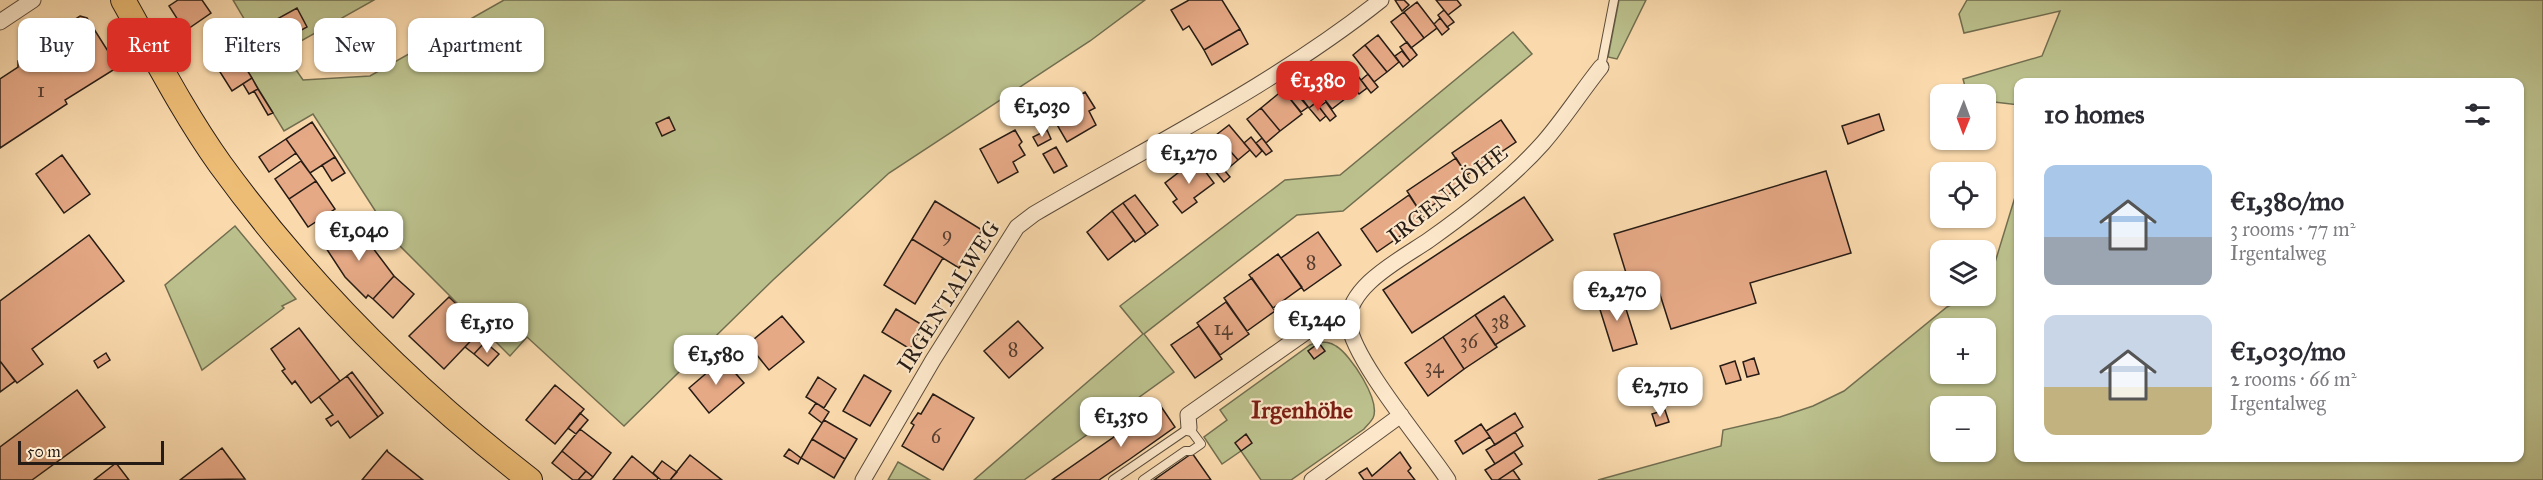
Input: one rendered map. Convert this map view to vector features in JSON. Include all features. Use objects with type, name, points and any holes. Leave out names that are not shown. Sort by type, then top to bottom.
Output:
[{"type":"main road","points":[[123,0],[203,138],[285,249],[369,341],[471,434],[531,480]]},
{"type":"street","points":[[0,22],[33,0]]},
{"type":"street","name":"IRGENTALWEG","points":[[863,480],[939,350],[1017,227],[1034,214],[1287,67],[1343,30],[1380,0]]},
{"type":"street","name":"IRGENHÖHE","points":[[1349,324],[1349,311],[1354,297],[1362,288],[1457,220],[1507,179],[1559,124],[1601,67]]},
{"type":"street","points":[[1189,428],[1188,415],[1306,332],[1334,322],[1349,324],[1362,356],[1448,480]]},
{"type":"street","points":[[1312,480],[1401,415]]},
{"type":"lane","points":[[1601,67],[1614,0]]},
{"type":"lane","points":[[1113,480],[1189,428],[1201,444],[1191,451],[1185,451],[1143,480]]},
{"type":"green space","points":[[233,0],[374,0],[342,18],[314,18],[314,34],[302,40],[302,18],[244,18]]},
{"type":"green space","points":[[504,0],[1145,0],[1090,41],[889,173],[773,280],[624,426],[527,337],[510,356],[394,240],[313,114],[284,131],[248,72],[297,72],[303,80],[370,76],[377,72],[396,72],[396,61],[408,54],[408,72],[544,72],[544,18],[472,18]]},
{"type":"green space","points":[[1619,0],[1646,0],[1617,59],[1608,57]]},
{"type":"green space","points":[[1967,0],[2543,0],[2543,480],[1598,480],[1721,446],[1723,430],[1780,417],[1813,406],[1844,391],[1930,321],[1930,384],[1996,384],[1996,318],[1934,318],[1949,306],[1996,306],[1996,259],[2014,200],[2014,462],[2524,462],[2524,78],[2014,78],[2014,104],[1996,102],[1996,84],[1964,84],[1963,79],[2042,56],[2060,11],[1964,33],[1959,14]]},
{"type":"green space","points":[[1513,32],[1532,54],[1343,211],[1297,215],[1144,334],[1174,372],[1024,480],[974,480],[1143,334],[1120,306],[1285,180],[1340,175]]},
{"type":"green space","points":[[235,226],[296,299],[282,306],[284,308],[202,370],[165,285]]},
{"type":"green space","points":[[1327,342],[1336,346],[1356,368],[1373,401],[1374,410],[1371,421],[1364,429],[1291,480],[1261,480],[1241,451],[1222,464],[1204,437],[1227,420],[1220,410],[1310,345]]},
{"type":"green space","points":[[898,462],[930,480],[888,480]]},
{"type":"building","points":[[178,0],[202,0],[211,13],[191,27],[191,18],[177,18],[169,6]]},
{"type":"building","points":[[1189,0],[1222,0],[1240,29],[1204,50],[1189,26],[1183,30],[1171,10]]},
{"type":"building","points":[[1395,0],[1404,0],[1409,5],[1402,11]]},
{"type":"building","points":[[1436,0],[1457,0],[1461,5],[1448,15]]},
{"type":"building","points":[[1417,2],[1437,28],[1424,38],[1404,12]]},
{"type":"building","points":[[297,8],[307,27],[302,30],[302,18],[279,18]]},
{"type":"building","points":[[1444,10],[1454,22],[1447,27],[1438,15]]},
{"type":"building","points":[[1404,12],[1424,38],[1411,48],[1391,22]]},
{"type":"building","points":[[1440,18],[1449,29],[1442,35],[1434,24]]},
{"type":"building","points":[[1240,29],[1248,44],[1212,65],[1204,50]]},
{"type":"building","points":[[95,31],[107,50],[107,72],[110,72],[65,100],[67,104],[0,148],[0,79],[18,67],[18,72],[95,72]]},
{"type":"building","points":[[1378,35],[1399,62],[1387,72],[1365,45]]},
{"type":"building","points":[[1407,42],[1417,55],[1410,61],[1400,47]]},
{"type":"building","points":[[1365,45],[1387,72],[1374,82],[1353,55]]},
{"type":"building","points":[[1402,51],[1410,61],[1403,67],[1395,56]]},
{"type":"building","points":[[1335,63],[1356,91],[1345,99],[1323,72]]},
{"type":"building","points":[[220,72],[248,72],[252,78],[232,91]]},
{"type":"building","points":[[1323,72],[1345,99],[1332,109],[1311,82]]},
{"type":"building","points":[[1368,74],[1378,87],[1371,93],[1361,80]]},
{"type":"building","points":[[1358,76],[1367,88],[1359,94],[1350,82]]},
{"type":"building","points":[[252,78],[258,89],[249,94],[243,84]]},
{"type":"building","points":[[1290,86],[1308,107],[1301,112],[1283,90]]},
{"type":"building","points":[[1303,87],[1315,103],[1309,108],[1297,92]]},
{"type":"building","points":[[258,89],[273,113],[268,115],[254,91]]},
{"type":"building","points":[[1283,90],[1302,114],[1280,131],[1261,108]]},
{"type":"building","points":[[1085,92],[1095,108],[1089,111],[1096,125],[1067,142],[1045,104],[1062,100],[1070,101]]},
{"type":"building","points":[[1326,102],[1336,116],[1330,121],[1319,107]]},
{"type":"building","points":[[1316,103],[1326,116],[1320,121],[1309,108]]},
{"type":"building","points":[[1261,108],[1280,131],[1266,143],[1247,119]]},
{"type":"building","points":[[1879,114],[1884,130],[1848,144],[1842,126]]},
{"type":"building","points":[[669,117],[675,130],[662,136],[656,123]]},
{"type":"building","points":[[1501,120],[1516,142],[1467,175],[1452,153]]},
{"type":"building","points":[[312,122],[335,157],[310,173],[286,139]]},
{"type":"building","points":[[1229,125],[1250,150],[1238,160],[1216,135]]},
{"type":"building","points":[[1015,130],[1022,142],[1019,145],[1025,155],[1013,162],[1018,172],[998,183],[980,149]]},
{"type":"building","points":[[1047,130],[1051,139],[1038,146],[1033,137]]},
{"type":"building","points":[[1216,135],[1238,160],[1225,171],[1204,145]]},
{"type":"building","points":[[1251,137],[1262,151],[1256,157],[1244,143]]},
{"type":"building","points":[[1262,138],[1272,151],[1266,155],[1256,143]]},
{"type":"building","points":[[286,139],[296,153],[269,172],[259,157]]},
{"type":"building","points":[[1056,147],[1067,166],[1054,173],[1043,154]]},
{"type":"building","points":[[62,155],[90,194],[64,213],[36,174]]},
{"type":"building","points":[[335,157],[345,173],[332,181],[322,165]]},
{"type":"building","points":[[1456,158],[1470,180],[1421,213],[1407,191]]},
{"type":"building","points":[[1196,159],[1214,183],[1194,198],[1197,202],[1182,213],[1173,202],[1177,199],[1165,183]]},
{"type":"building","points":[[301,161],[316,181],[289,199],[275,179]]},
{"type":"building","points":[[1220,165],[1230,177],[1224,182],[1214,170]]},
{"type":"building","points":[[1826,171],[1851,253],[1750,283],[1756,303],[1671,329],[1656,282],[1631,289],[1614,234]]},
{"type":"building","points":[[316,181],[335,209],[308,227],[289,199]]},
{"type":"building","points":[[1135,195],[1158,225],[1146,234],[1123,203]]},
{"type":"building","points":[[1409,195],[1425,219],[1377,252],[1361,229]]},
{"type":"building","points":[[1524,197],[1553,240],[1412,333],[1383,290]]},
{"type":"building","points":[[935,201],[982,230],[959,268],[912,239]]},
{"type":"building","points":[[1123,203],[1146,234],[1135,242],[1112,211]]},
{"type":"building","points":[[1112,211],[1134,240],[1108,260],[1087,232]]},
{"type":"building","points":[[354,223],[394,276],[373,299],[368,295],[366,298],[345,277],[324,245]]},
{"type":"building","points":[[1318,232],[1341,265],[1304,291],[1281,258]]},
{"type":"building","points":[[89,235],[124,281],[32,349],[43,364],[17,383],[0,361],[0,301]]},
{"type":"building","points":[[912,239],[943,258],[915,304],[884,285]]},
{"type":"building","points":[[1278,254],[1302,287],[1273,308],[1249,275]]},
{"type":"building","points":[[394,276],[414,294],[393,318],[373,299]]},
{"type":"building","points":[[1252,278],[1275,311],[1247,331],[1224,298]]},
{"type":"building","points":[[1621,293],[1637,344],[1613,351],[1597,300]]},
{"type":"building","points":[[1504,296],[1525,326],[1495,345],[1475,315]]},
{"type":"building","points":[[449,297],[482,329],[444,369],[409,336]]},
{"type":"building","points":[[1226,302],[1249,334],[1220,355],[1197,323]]},
{"type":"building","points":[[896,309],[924,326],[910,349],[882,332]]},
{"type":"building","points":[[1475,315],[1497,347],[1464,369],[1443,337]]},
{"type":"building","points":[[782,316],[804,342],[769,370],[748,344]]},
{"type":"building","points":[[1018,321],[1043,348],[1009,378],[984,351]]},
{"type":"building","points":[[1199,326],[1222,359],[1195,378],[1171,345]]},
{"type":"building","points":[[299,328],[340,381],[311,403],[295,381],[292,384],[282,371],[285,369],[271,349]]},
{"type":"building","points":[[477,334],[485,342],[474,354],[465,347]]},
{"type":"building","points":[[1443,337],[1464,369],[1428,396],[1405,363]]},
{"type":"building","points":[[485,342],[499,354],[488,366],[474,354]]},
{"type":"building","points":[[1319,343],[1325,351],[1314,359],[1308,351]]},
{"type":"building","points":[[106,353],[110,360],[98,368],[94,361]]},
{"type":"building","points":[[1754,358],[1759,374],[1747,377],[1743,362]]},
{"type":"building","points":[[723,359],[744,383],[709,413],[689,388]]},
{"type":"building","points":[[0,361],[15,381],[0,392]]},
{"type":"building","points":[[1735,361],[1741,380],[1726,384],[1720,366]]},
{"type":"building","points":[[352,372],[383,413],[378,417],[347,376]]},
{"type":"building","points":[[864,375],[891,391],[870,426],[843,411]]},
{"type":"building","points":[[347,376],[378,417],[350,438],[338,421],[331,426],[326,419],[333,415],[319,397]]},
{"type":"building","points":[[818,377],[836,389],[824,408],[806,397]]},
{"type":"building","points":[[555,385],[584,409],[555,444],[526,420]]},
{"type":"building","points":[[77,390],[105,427],[32,480],[0,480],[0,447]]},
{"type":"building","points":[[933,394],[974,418],[943,470],[902,446],[914,425],[911,423],[918,413],[921,414]]},
{"type":"building","points":[[816,403],[829,412],[822,423],[809,413]]},
{"type":"building","points":[[1160,405],[1175,427],[1130,459],[1099,480],[1052,480]]},
{"type":"building","points":[[1665,410],[1669,422],[1656,426],[1652,414]]},
{"type":"building","points":[[580,413],[588,420],[576,434],[568,428]]},
{"type":"building","points":[[1515,413],[1523,427],[1495,445],[1486,431]]},
{"type":"building","points":[[824,420],[857,439],[845,459],[812,439]]},
{"type":"building","points":[[1481,424],[1490,437],[1463,454],[1455,441]]},
{"type":"building","points":[[580,429],[611,453],[593,477],[562,451]]},
{"type":"building","points":[[1515,432],[1523,446],[1495,464],[1486,450]]},
{"type":"building","points":[[1246,434],[1252,443],[1241,451],[1235,443]]},
{"type":"building","points":[[812,439],[845,459],[834,478],[801,458]]},
{"type":"building","points":[[222,448],[245,479],[180,480]]},
{"type":"building","points":[[789,449],[801,458],[798,464],[784,456]]},
{"type":"building","points":[[387,450],[388,452],[423,480],[362,480]]},
{"type":"building","points":[[562,451],[586,471],[578,480],[573,480],[552,463]]},
{"type":"building","points":[[1400,452],[1411,468],[1408,471],[1415,480],[1364,480],[1359,473],[1367,468],[1372,476]]},
{"type":"building","points":[[1514,452],[1522,464],[1498,480],[1492,480],[1485,470]]},
{"type":"building","points":[[1191,454],[1211,480],[1154,480]]},
{"type":"building","points":[[690,455],[722,480],[670,480]]},
{"type":"building","points":[[632,456],[658,478],[657,480],[613,480]]},
{"type":"building","points":[[662,461],[677,472],[670,480],[661,480],[653,473]]},
{"type":"building","points":[[116,463],[129,480],[94,480]]},
{"type":"building","points":[[1513,470],[1520,480],[1498,480]]},
{"type":"building","points":[[586,471],[593,477],[590,480],[578,480]]},
{"type":"district","name":"Irgenhöhe","points":[[1302,410]]}]
